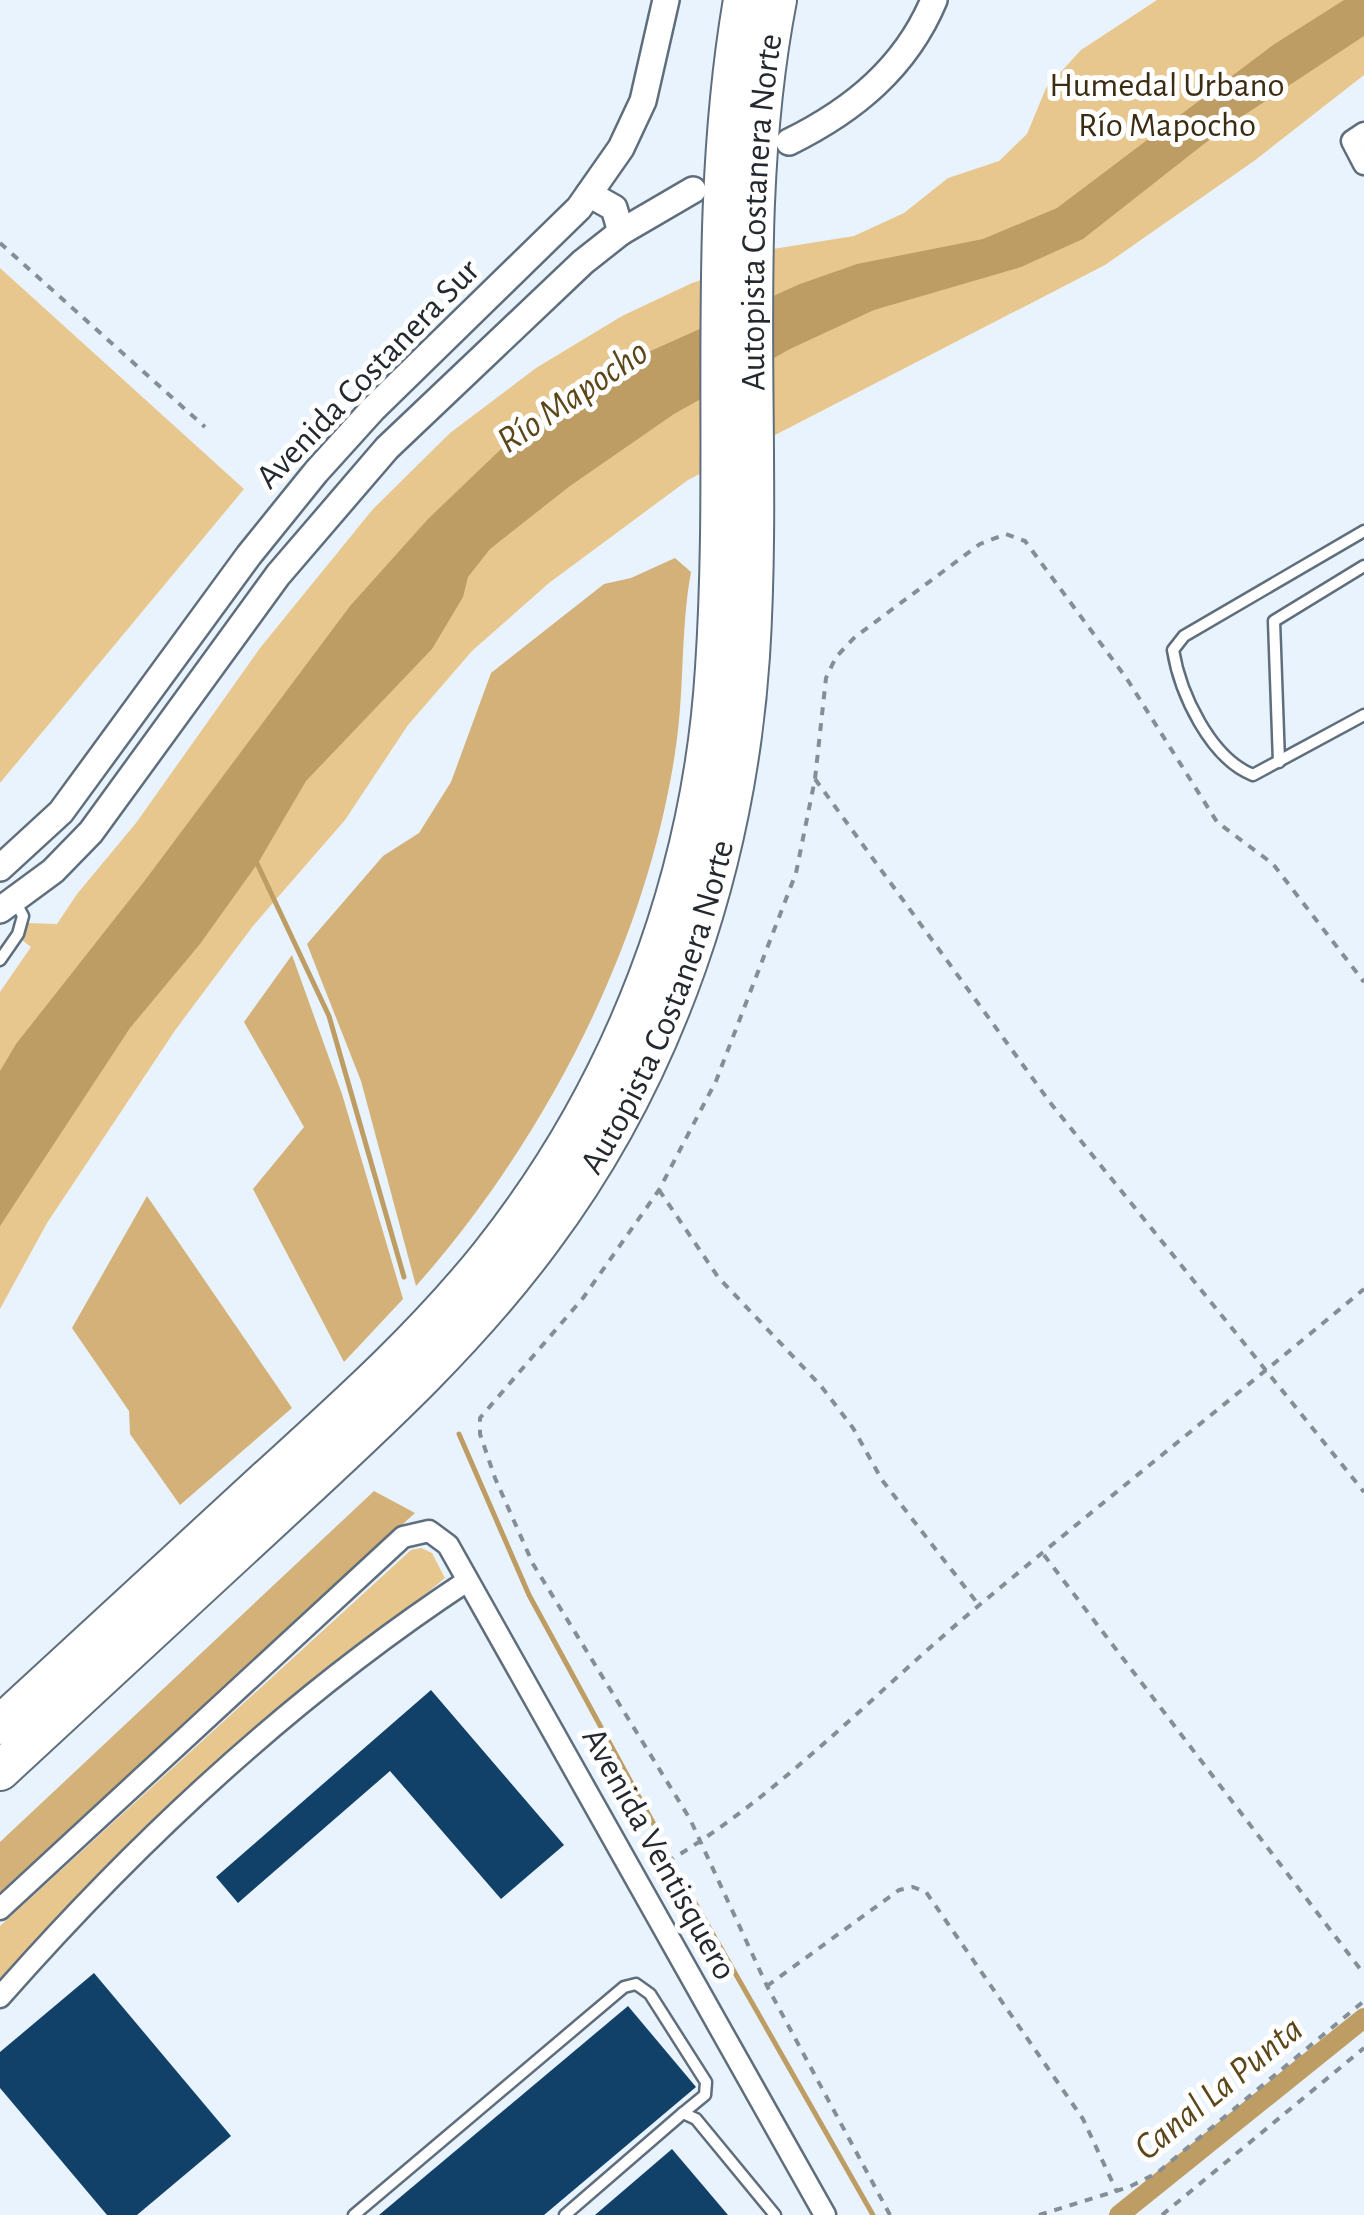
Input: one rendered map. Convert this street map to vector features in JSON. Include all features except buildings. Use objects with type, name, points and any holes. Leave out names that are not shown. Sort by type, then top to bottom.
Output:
[{"type":"highway","name":"Autopista Costanera Norte","points":[[0,1725],[400,1355],[489,1257],[571,1138],[642,993],[684,866],[703,776],[713,691],[721,513],[718,254],[725,126],[742,0]]},
{"type":"highway","name":"Autopista Costanera Norte","points":[[0,1771],[461,1340],[543,1238],[594,1162],[638,1080],[670,1007],[718,863],[747,697],[754,494],[755,230],[762,110],[777,0]]},
{"type":"street","name":"Avenida Costanera Sur","points":[[0,868],[39,835],[70,799],[239,569],[316,472],[590,194],[620,148],[643,101],[666,0]]},
{"type":"street","points":[[789,142],[835,117],[877,84],[908,50],[934,0]]},
{"type":"street","points":[[1358,137],[1364,164]]},
{"type":"street","name":"Avenida Costanera Sur","points":[[7,905],[54,871],[91,832],[278,575],[352,486],[532,308],[621,232],[693,190]]},
{"type":"street","points":[[590,194],[614,208],[621,232]]},
{"type":"street","points":[[506,280],[513,298],[532,308]]},
{"type":"street","name":"Avenida Ventisquero","points":[[0,1909],[403,1537],[429,1531],[448,1544],[825,2215]]},
{"type":"street","points":[[0,1997],[107,1880],[199,1790],[346,1664],[467,1581]]},
{"type":"lane","points":[[1364,532],[1184,636],[1173,650],[1178,681],[1224,756],[1252,775],[1364,715]]},
{"type":"lane","points":[[1279,762],[1274,621],[1364,566]]},
{"type":"lane","points":[[0,960],[18,934],[22,916],[7,905]]},
{"type":"lane","points":[[354,2215],[624,1987],[636,1984],[650,1994],[706,2082],[704,2095],[565,2215]]},
{"type":"lane","points":[[682,2113],[696,2119],[775,2215]]},
{"type":"path","points":[[0,243],[205,428]]},
{"type":"path","points":[[890,2215],[766,1986],[702,1842],[552,1598],[513,1522],[478,1426],[484,1412],[584,1298],[659,1190],[716,1081],[750,1001],[796,873],[816,778],[826,678],[844,646],[980,544],[999,535],[1019,537],[1127,678],[1218,822],[1272,864],[1364,982]]},
{"type":"path","points":[[816,778],[1052,1105],[1364,1492]]},
{"type":"path","points":[[659,1190],[718,1278],[821,1386],[861,1441],[882,1480],[978,1606]]},
{"type":"path","points":[[636,1879],[702,1842],[775,1786],[978,1606],[1364,1289]]},
{"type":"path","points":[[1044,1555],[1364,1974]]},
{"type":"path","points":[[766,1986],[893,1893],[912,1887],[926,1892],[1082,2119],[1117,2192]]},
{"type":"path","points":[[1039,2215],[1117,2192],[1173,2162],[1364,2001]]},
{"type":"path","points":[[1162,2215],[1364,2048]]},
{"type":"green space","name":"Humedal Urbano Río Mapocho","points":[[1157,0],[1364,0],[1364,75],[1254,161],[1105,265],[688,480],[549,583],[472,651],[408,725],[345,820],[253,926],[176,1029],[47,1223],[0,1309],[0,992],[31,947],[18,937],[28,923],[57,924],[136,823],[260,648],[373,509],[450,433],[536,368],[622,316],[692,283],[752,264],[773,249],[854,236],[904,213],[948,178],[999,161],[1027,134],[1046,88],[1081,50]]},
{"type":"green space","points":[[0,268],[244,489],[0,783]]},
{"type":"green space","points":[[421,1548],[432,1553],[445,1578],[217,1766],[0,1991],[0,1926],[411,1550]]},
{"type":"shaded area","points":[[675,558],[691,572],[678,730],[661,825],[640,897],[583,1038],[547,1105],[463,1230],[416,1286],[361,1081],[307,944],[383,856],[419,833],[451,782],[491,673],[604,584],[631,578]]},
{"type":"shaded area","points":[[292,955],[342,1094],[403,1299],[344,1362],[253,1189],[304,1127],[244,1022]]},
{"type":"shaded area","points":[[147,1196],[292,1408],[180,1505],[130,1434],[129,1411],[72,1328]]},
{"type":"shaded area","points":[[374,1491],[415,1513],[0,1892],[0,1842]]},
{"type":"water","name":"Río Mapocho","points":[[1344,0],[1364,0],[1364,36],[1223,129],[1083,239],[1021,267],[874,310],[790,349],[674,414],[570,486],[490,549],[468,577],[463,597],[432,649],[306,781],[258,863],[200,944],[130,1028],[0,1226],[0,1071],[16,1044],[146,879],[350,606],[428,519],[524,427],[579,383],[800,284],[857,264],[983,239],[1057,208],[1273,45]]},
{"type":"waterway","points":[[254,857],[329,1016],[404,1277]]},
{"type":"waterway","points":[[459,1434],[529,1595],[657,1830]]},
{"type":"waterway","points":[[686,1887],[873,2215]]},
{"type":"waterway","name":"Canal La Punta","points":[[1119,2215],[1364,2018]]}]
